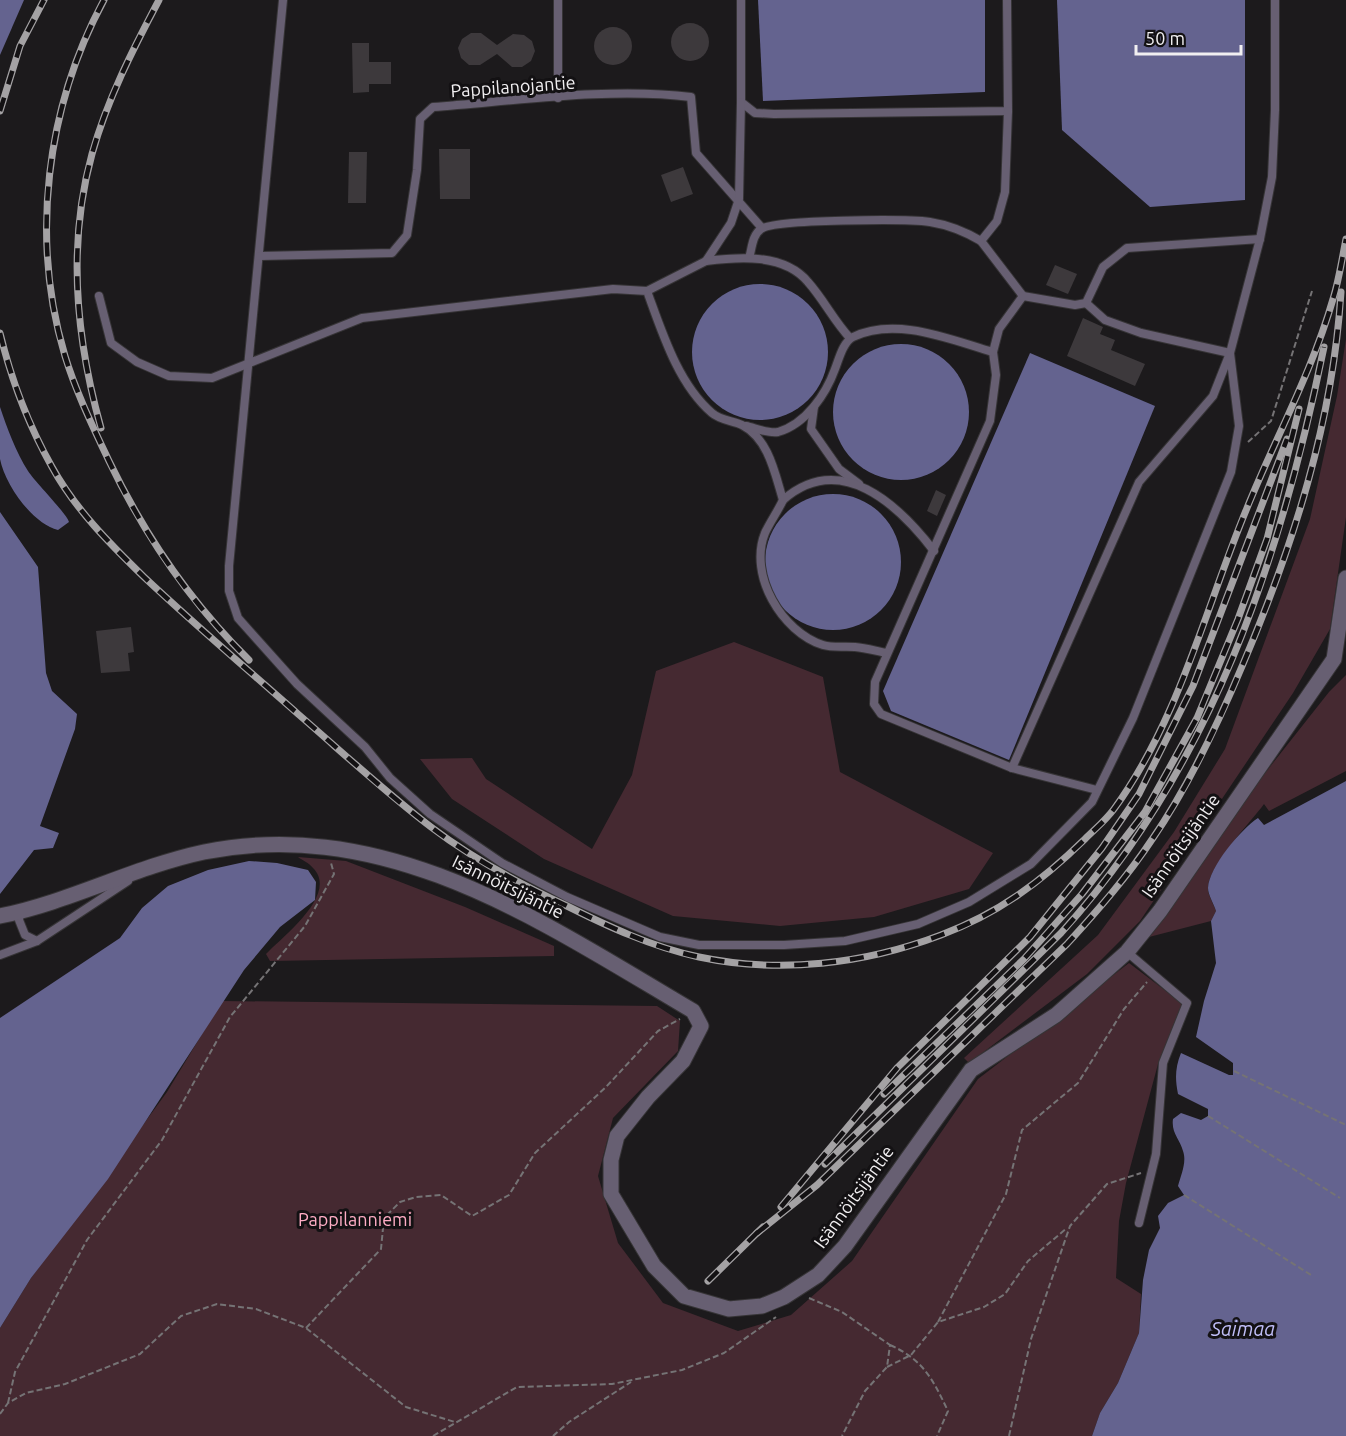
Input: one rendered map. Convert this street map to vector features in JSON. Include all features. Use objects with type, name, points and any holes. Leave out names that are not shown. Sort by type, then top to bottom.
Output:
[{"type":"street","name":"Isännöitsijäntie","points":[[0,916],[69,898],[145,870],[202,853],[259,844],[326,845],[401,862],[460,883],[562,936],[693,1011],[701,1026],[683,1061],[648,1097],[618,1136],[610,1160],[611,1194],[654,1266],[684,1296],[729,1310],[762,1306],[802,1286],[818,1275],[845,1246],[971,1070],[1056,1015],[1127,952],[1160,911],[1334,659],[1346,578]]},
{"type":"lane","points":[[283,0],[229,566],[229,591],[238,618],[297,684],[365,747],[390,778],[430,814],[502,863],[567,897],[660,937],[699,945],[784,945],[845,941],[918,924],[969,902],[1031,864],[1075,822],[1097,790],[1133,718],[1231,472],[1239,426],[1230,353]]},
{"type":"lane","points":[[558,0],[558,98]]},
{"type":"lane","points":[[706,261],[731,223],[739,199],[741,0]]},
{"type":"lane","points":[[981,241],[997,221],[1005,192],[1008,111],[1007,0]]},
{"type":"lane","points":[[1012,768],[1138,482],[1213,396],[1230,353],[1260,239],[1272,177],[1275,110],[1275,0]]},
{"type":"lane","name":"Pappilanojantie","points":[[260,256],[392,253],[407,235],[417,170],[420,119],[433,107],[558,98],[665,94],[692,97],[696,153],[739,199],[762,228]]},
{"type":"lane","points":[[741,102],[755,113],[1008,111]]},
{"type":"lane","points":[[749,258],[755,234],[762,228],[813,222],[927,222],[959,229],[981,241],[1023,296],[1075,305],[1086,303]]},
{"type":"lane","points":[[1086,303],[1103,267],[1127,248],[1260,239]]},
{"type":"lane","points":[[99,296],[111,343],[148,367],[169,376],[212,378],[362,318],[613,289],[647,291],[706,261],[749,258],[786,267],[807,279],[837,324],[850,338]]},
{"type":"lane","points":[[647,291],[662,331],[693,392],[713,415],[744,426],[776,432],[795,423],[814,407],[830,384],[841,353],[850,338],[869,332],[896,330],[925,333],[993,352]]},
{"type":"lane","points":[[1023,296],[999,329],[993,352],[996,375],[990,421],[875,682],[874,704],[881,714],[1012,768],[1097,790]]},
{"type":"lane","points":[[1086,303],[1105,320],[1141,333],[1230,353]]},
{"type":"lane","points":[[814,407],[811,429],[839,469],[863,487],[886,499],[912,522],[934,551]]},
{"type":"lane","points":[[744,426],[763,443],[771,459],[783,500]]},
{"type":"lane","points":[[863,487],[839,482],[818,483],[798,487],[783,500],[765,533],[761,557],[765,587],[799,634],[824,645],[857,647],[887,653]]},
{"type":"lane","points":[[0,955],[37,941],[145,870]]},
{"type":"lane","points":[[20,912],[19,920],[25,935],[37,941]]},
{"type":"lane","points":[[1127,952],[1187,1003],[1163,1063],[1162,1101],[1153,1169],[1139,1222]]},
{"type":"path","points":[[1234,453],[1270,421],[1312,291]]},
{"type":"path","points":[[0,1414],[8,1403],[15,1372],[87,1240],[162,1140],[230,1017],[305,926],[334,874],[326,845]]},
{"type":"path","points":[[842,1436],[865,1391],[887,1367],[911,1355],[938,1322],[1006,1194],[1022,1130],[1078,1083],[1124,1009],[1143,985],[1156,975]]},
{"type":"path","points":[[306,1328],[381,1249],[384,1218],[400,1202],[416,1197],[441,1195],[472,1216],[509,1196],[535,1153],[606,1087],[658,1031],[693,1011]]},
{"type":"path","points":[[1234,1071],[1346,1125]]},
{"type":"path","points":[[1208,1116],[1340,1198]]},
{"type":"path","points":[[938,1322],[984,1307],[1005,1294],[1028,1261],[1070,1226],[1107,1184],[1153,1169]]},
{"type":"path","points":[[1184,1195],[1311,1275]]},
{"type":"path","points":[[1009,1436],[1031,1339],[1070,1226]]},
{"type":"path","points":[[802,1286],[805,1294],[817,1303],[842,1312],[890,1346],[911,1355],[935,1384],[948,1411],[937,1436]]},
{"type":"path","points":[[8,1403],[26,1393],[65,1384],[141,1354],[181,1316],[217,1304],[256,1309],[306,1328],[406,1407],[455,1422]]},
{"type":"path","points":[[433,1436],[517,1387],[612,1384],[682,1370],[724,1353],[783,1312]]},
{"type":"path","points":[[887,1367],[890,1346]]},
{"type":"path","points":[[553,1436],[568,1422],[634,1381]]},
{"type":"green space","points":[[1346,339],[1346,517],[1330,629],[1293,693],[1140,921],[1087,974],[969,1063],[964,1058],[1098,935],[1174,832],[1225,749],[1310,519],[1337,396]]},
{"type":"green space","points":[[734,642],[823,677],[840,772],[993,853],[969,889],[874,917],[780,926],[673,916],[544,859],[452,799],[420,759],[472,758],[486,779],[592,849],[632,775],[656,671]]},
{"type":"green space","points":[[1346,675],[1346,771],[1269,811],[1264,804],[1214,869],[1208,889],[1216,911],[1211,921],[1149,937],[1250,792],[1329,692]]},
{"type":"green space","points":[[298,857],[346,861],[465,907],[554,946],[554,956],[270,961],[266,954],[306,914],[319,890],[319,878],[313,868]]},
{"type":"green space","name":"Pappilanniemi","points":[[1129,963],[1183,1004],[1158,1064],[1126,1183],[1119,1221],[1116,1278],[1141,1294],[1139,1333],[1118,1383],[1100,1413],[1092,1436],[0,1436],[0,1328],[31,1278],[167,1092],[222,1001],[657,1006],[680,1021],[678,1051],[613,1118],[598,1176],[618,1243],[663,1303],[738,1331],[791,1315],[852,1261],[978,1079]]},
{"type":"water","points":[[0,0],[24,0],[0,55]]},
{"type":"water","points":[[758,0],[985,0],[985,92],[763,101]]},
{"type":"water","points":[[1057,0],[1245,0],[1245,200],[1150,207],[1062,130]]},
{"type":"water","points":[[760,284],[786,289],[808,304],[823,326],[828,352],[823,378],[808,400],[786,415],[760,420],[734,415],[712,400],[697,378],[692,352],[697,326],[712,304],[734,289]]},
{"type":"water","points":[[901,344],[927,349],[949,364],[964,386],[969,412],[964,438],[949,460],[927,475],[901,480],[875,475],[853,460],[838,438],[833,412],[838,386],[853,364],[875,349]]},
{"type":"water","points":[[1030,353],[1155,406],[1009,760],[891,711],[883,691]]},
{"type":"water","points":[[0,407],[12,440],[28,471],[69,522],[58,530],[39,520],[30,512],[8,480],[0,459]]},
{"type":"water","points":[[833,494],[859,499],[881,514],[896,536],[901,562],[896,588],[881,610],[859,625],[833,630],[807,625],[785,610],[770,588],[765,562],[770,536],[785,514],[807,499]]},
{"type":"water","points":[[0,512],[38,567],[46,673],[52,691],[77,714],[75,729],[40,826],[59,833],[53,848],[34,850],[0,894]]},
{"type":"water","name":"Saimaa","points":[[1346,781],[1346,1436],[1092,1436],[1100,1413],[1118,1383],[1139,1333],[1143,1280],[1149,1250],[1160,1228],[1158,1216],[1168,1203],[1184,1195],[1178,1186],[1184,1155],[1173,1128],[1173,1119],[1181,1113],[1201,1120],[1208,1116],[1208,1109],[1178,1094],[1176,1074],[1181,1053],[1233,1075],[1233,1063],[1196,1037],[1216,963],[1211,921],[1216,911],[1208,891],[1210,879],[1227,849],[1251,823],[1258,818],[1264,825]]},
{"type":"water","points":[[249,861],[277,863],[308,870],[316,882],[315,900],[280,927],[244,970],[108,1179],[31,1278],[0,1328],[0,1018],[120,938],[142,908],[168,886],[208,870]]},
{"type":"building","points":[[690,23],[697,24],[703,29],[708,35],[708,49],[703,55],[697,60],[690,61],[683,60],[677,55],[672,49],[671,42],[672,35],[677,29],[683,24]]},
{"type":"building","points":[[613,27],[620,28],[626,33],[631,39],[631,53],[626,59],[620,64],[613,65],[606,64],[600,59],[595,53],[594,46],[595,39],[600,33],[606,28]]},
{"type":"building","points":[[471,33],[481,33],[497,45],[513,34],[524,35],[532,41],[535,51],[531,61],[522,67],[512,67],[497,54],[480,65],[469,65],[461,58],[458,48],[462,39]]},
{"type":"building","points":[[352,43],[369,43],[369,62],[391,62],[391,84],[369,84],[369,92],[353,93]]},
{"type":"building","points":[[439,149],[470,149],[470,199],[440,199]]},
{"type":"building","points":[[349,152],[367,152],[366,203],[348,203]]},
{"type":"building","points":[[683,167],[693,194],[671,202],[661,175]]},
{"type":"building","points":[[1055,265],[1077,274],[1068,294],[1046,285]]},
{"type":"building","points":[[1083,318],[1103,327],[1100,334],[1115,340],[1111,350],[1145,364],[1135,386],[1067,356]]},
{"type":"building","points":[[936,490],[946,495],[937,516],[927,511]]},
{"type":"building","points":[[131,627],[134,652],[128,653],[130,671],[101,673],[96,631]]},
{"type":"railway","points":[[0,111],[20,46],[44,0]]},
{"type":"railway","points":[[104,0],[84,41],[57,129],[50,174],[47,220],[48,266],[54,312],[69,369],[123,489],[153,541],[188,591],[227,638],[249,660]]},
{"type":"railway","points":[[101,428],[92,394],[81,326],[77,257],[79,222],[92,154],[105,114],[130,56],[159,0]]},
{"type":"railway","points":[[0,333],[15,385],[28,419],[52,467],[71,497],[106,539],[182,612],[364,772],[431,827],[463,850],[513,879],[597,921],[647,942],[681,953],[730,962],[760,965],[822,963],[883,953],[912,945],[982,917],[1018,895],[1052,869],[1114,809],[1137,775],[1174,701],[1247,508],[1315,353],[1335,292],[1346,239]]},
{"type":"railway","points":[[757,1233],[817,1185],[1067,944],[1123,879],[1166,817],[1191,775],[1224,709],[1261,619],[1294,529],[1320,436],[1337,340],[1341,292]]},
{"type":"railway","points":[[825,1164],[1061,933],[1114,869],[1159,802],[1199,732],[1232,659],[1261,583],[1285,506],[1324,347]]},
{"type":"railway","points":[[884,1094],[1024,959],[1082,894],[1145,812],[1197,718],[1238,619],[1267,539],[1299,409]]},
{"type":"railway","points":[[781,1207],[897,1068],[1030,937],[1102,848],[1139,794],[1193,686],[1287,439]]},
{"type":"railway","points":[[708,1281],[763,1227]]}]
